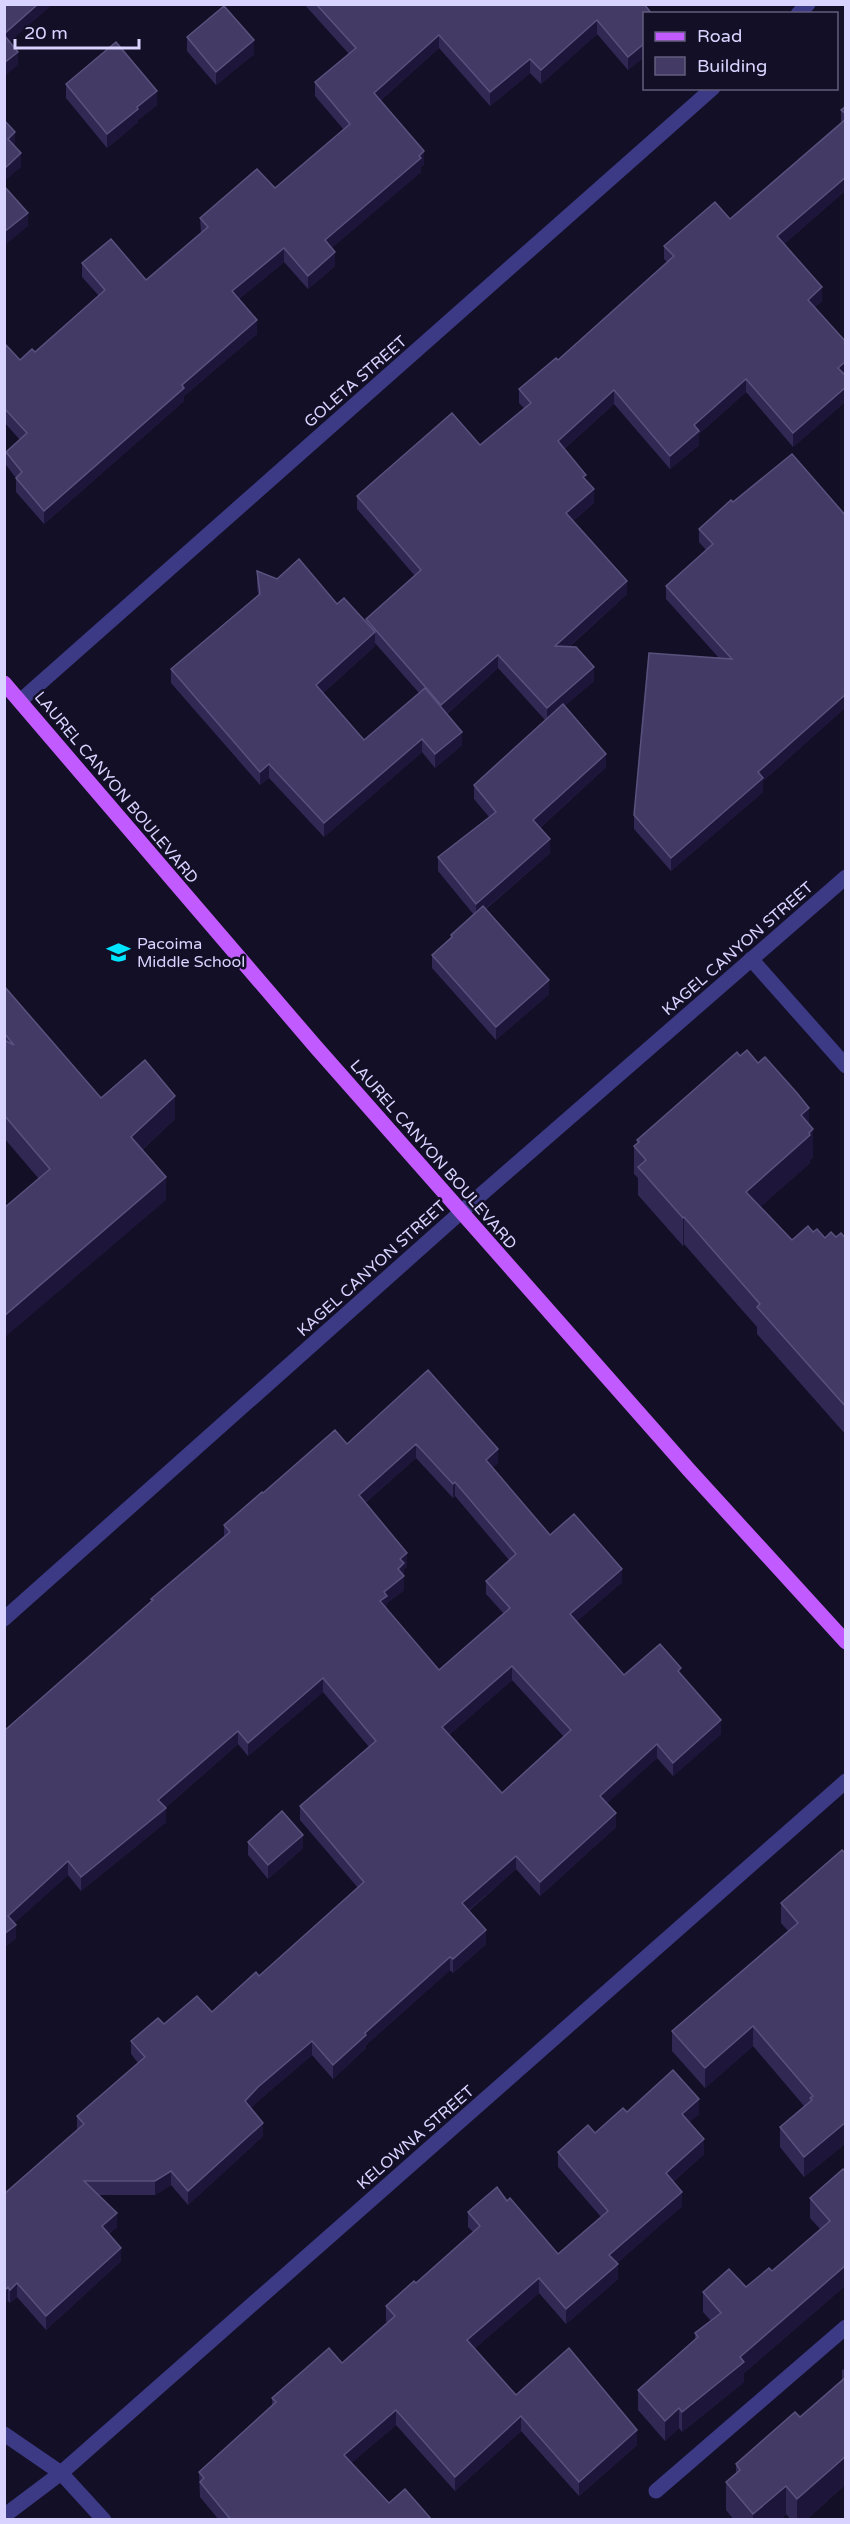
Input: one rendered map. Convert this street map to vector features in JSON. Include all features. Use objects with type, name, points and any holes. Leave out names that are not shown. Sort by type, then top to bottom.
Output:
[{"type":"main road","name":"LAUREL CANYON BOULEVARD","points":[[4,683],[315,1046],[846,1642]]},
{"type":"street","name":"GOLETA STREET","points":[[20,701],[711,90]]},
{"type":"street","name":"KAGEL CANYON STREET","points":[[4,1619],[461,1212],[846,877]]},
{"type":"street","points":[[751,959],[846,1066]]},
{"type":"street","name":"KELOWNA STREET","points":[[4,2516],[61,2473],[846,1781]]},
{"type":"street","points":[[656,2491],[846,2327]]},
{"type":"street","points":[[4,2434],[61,2473],[104,2520]]},
{"type":"building","points":[[4,4],[38,4],[4,34]]},
{"type":"building","points":[[316,4],[644,4],[650,12],[643,12],[643,45],[628,57],[597,20],[541,70],[530,59],[490,92],[439,35],[374,93],[424,151],[419,156],[421,158],[325,240],[335,252],[308,276],[284,248],[232,291],[257,320],[182,385],[184,388],[44,511],[16,478],[22,472],[6,452],[27,433],[4,408],[4,343],[20,360],[32,349],[35,352],[105,290],[82,263],[111,239],[146,280],[208,227],[200,218],[257,169],[275,188],[350,124],[315,82],[356,48]]},
{"type":"building","points":[[224,6],[254,40],[216,72],[187,37]]},
{"type":"building","points":[[4,35],[18,52],[4,63]]},
{"type":"building","points":[[116,42],[157,91],[107,134],[66,84]]},
{"type":"building","points":[[846,119],[846,177],[777,236],[822,287],[808,300],[846,342],[846,361],[838,368],[846,376],[846,387],[793,433],[746,379],[694,425],[699,431],[670,456],[614,390],[558,441],[586,475],[583,477],[594,489],[566,513],[627,581],[555,646],[576,647],[594,667],[547,708],[498,655],[441,705],[366,619],[421,570],[357,496],[452,413],[480,445],[531,403],[519,389],[556,358],[558,360],[674,256],[664,246],[715,202],[730,219]]},
{"type":"building","points":[[4,120],[15,132],[8,139],[21,153],[4,169]]},
{"type":"building","points":[[4,186],[28,213],[4,232]]},
{"type":"building","points":[[792,454],[846,516],[846,694],[758,772],[763,778],[671,858],[634,815],[649,653],[732,659],[666,586],[713,544],[699,529],[731,500],[733,502]]},
{"type":"building","points":[[299,559],[337,604],[344,598],[375,632],[316,685],[364,740],[425,688],[462,732],[435,754],[422,739],[324,823],[269,764],[260,772],[171,669],[260,594],[257,571],[277,579]]},
{"type":"building","points":[[563,704],[606,754],[533,820],[550,839],[476,904],[438,857],[496,812],[474,785]]},
{"type":"building","points":[[483,906],[549,980],[496,1027],[432,955]]},
{"type":"building","points":[[4,986],[101,1098],[145,1060],[175,1096],[131,1137],[166,1177],[4,1316],[4,1208],[50,1169],[4,1115],[4,1040],[14,1045],[4,1033]]},
{"type":"building","points":[[747,1050],[758,1063],[765,1057],[797,1093],[809,1108],[801,1115],[813,1129],[810,1135],[746,1192],[792,1240],[808,1226],[813,1232],[817,1229],[825,1238],[831,1232],[836,1237],[841,1233],[846,1239],[846,1407],[757,1307],[760,1304],[638,1167],[646,1160],[634,1146],[639,1142],[637,1140],[737,1052],[740,1056]]},
{"type":"building","points":[[428,1370],[498,1449],[486,1460],[550,1535],[574,1514],[622,1569],[570,1614],[624,1675],[660,1644],[681,1668],[678,1671],[721,1720],[673,1763],[657,1744],[600,1796],[616,1813],[540,1882],[516,1856],[462,1903],[486,1930],[453,1959],[450,1957],[365,2033],[366,2035],[333,2065],[312,2041],[258,2087],[245,2101],[263,2123],[188,2191],[171,2171],[155,2181],[84,2181],[117,2213],[102,2226],[121,2248],[46,2316],[17,2283],[10,2290],[8,2287],[4,2291],[4,2194],[84,2124],[77,2116],[145,2057],[131,2041],[158,2018],[164,2024],[197,1996],[212,2012],[256,1972],[259,1976],[364,1882],[300,1806],[376,1741],[323,1678],[248,1743],[238,1731],[158,1800],[166,1808],[81,1877],[68,1861],[8,1916],[16,1925],[4,1934],[4,1731],[153,1600],[151,1599],[230,1532],[224,1525],[335,1430],[347,1444]],"holes":[[[416,1444],[453,1484],[455,1482],[516,1554],[486,1581],[510,1608],[439,1670],[380,1601],[387,1596],[384,1592],[404,1576],[398,1569],[404,1563],[400,1559],[407,1553],[359,1495]],[[512,1666],[571,1730],[502,1793],[442,1727]]]},
{"type":"building","points":[[282,1811],[303,1835],[268,1865],[248,1842]]},
{"type":"building","points":[[842,1850],[846,1854],[846,2122],[804,2157],[780,2127],[812,2100],[810,2098],[813,2096],[753,2026],[705,2068],[672,2031],[798,1923],[781,1903]]},
{"type":"building","points":[[673,2070],[699,2099],[682,2114],[704,2139],[666,2173],[682,2192],[609,2255],[618,2264],[566,2309],[539,2278],[467,2340],[516,2395],[569,2348],[637,2430],[579,2482],[521,2416],[455,2477],[396,2410],[344,2455],[389,2503],[405,2489],[432,2520],[231,2520],[200,2482],[204,2478],[199,2472],[276,2402],[272,2398],[329,2348],[342,2363],[395,2316],[386,2306],[414,2281],[416,2283],[480,2226],[468,2212],[497,2187],[507,2201],[510,2198],[558,2254],[608,2211],[558,2152],[588,2125],[595,2133],[623,2108],[627,2112]]},
{"type":"building","points":[[843,2169],[846,2172],[846,2265],[740,2357],[744,2362],[682,2412],[679,2408],[665,2421],[638,2390],[698,2337],[695,2333],[721,2313],[703,2292],[729,2269],[746,2287],[769,2268],[772,2271],[830,2221],[810,2198]]},
{"type":"building","points":[[846,2377],[846,2456],[797,2499],[786,2486],[753,2514],[726,2482],[740,2470],[736,2464],[795,2412],[800,2417]]},
{"type":"place","name":"Pacoima Middle School","points":[[119,952]]}]
